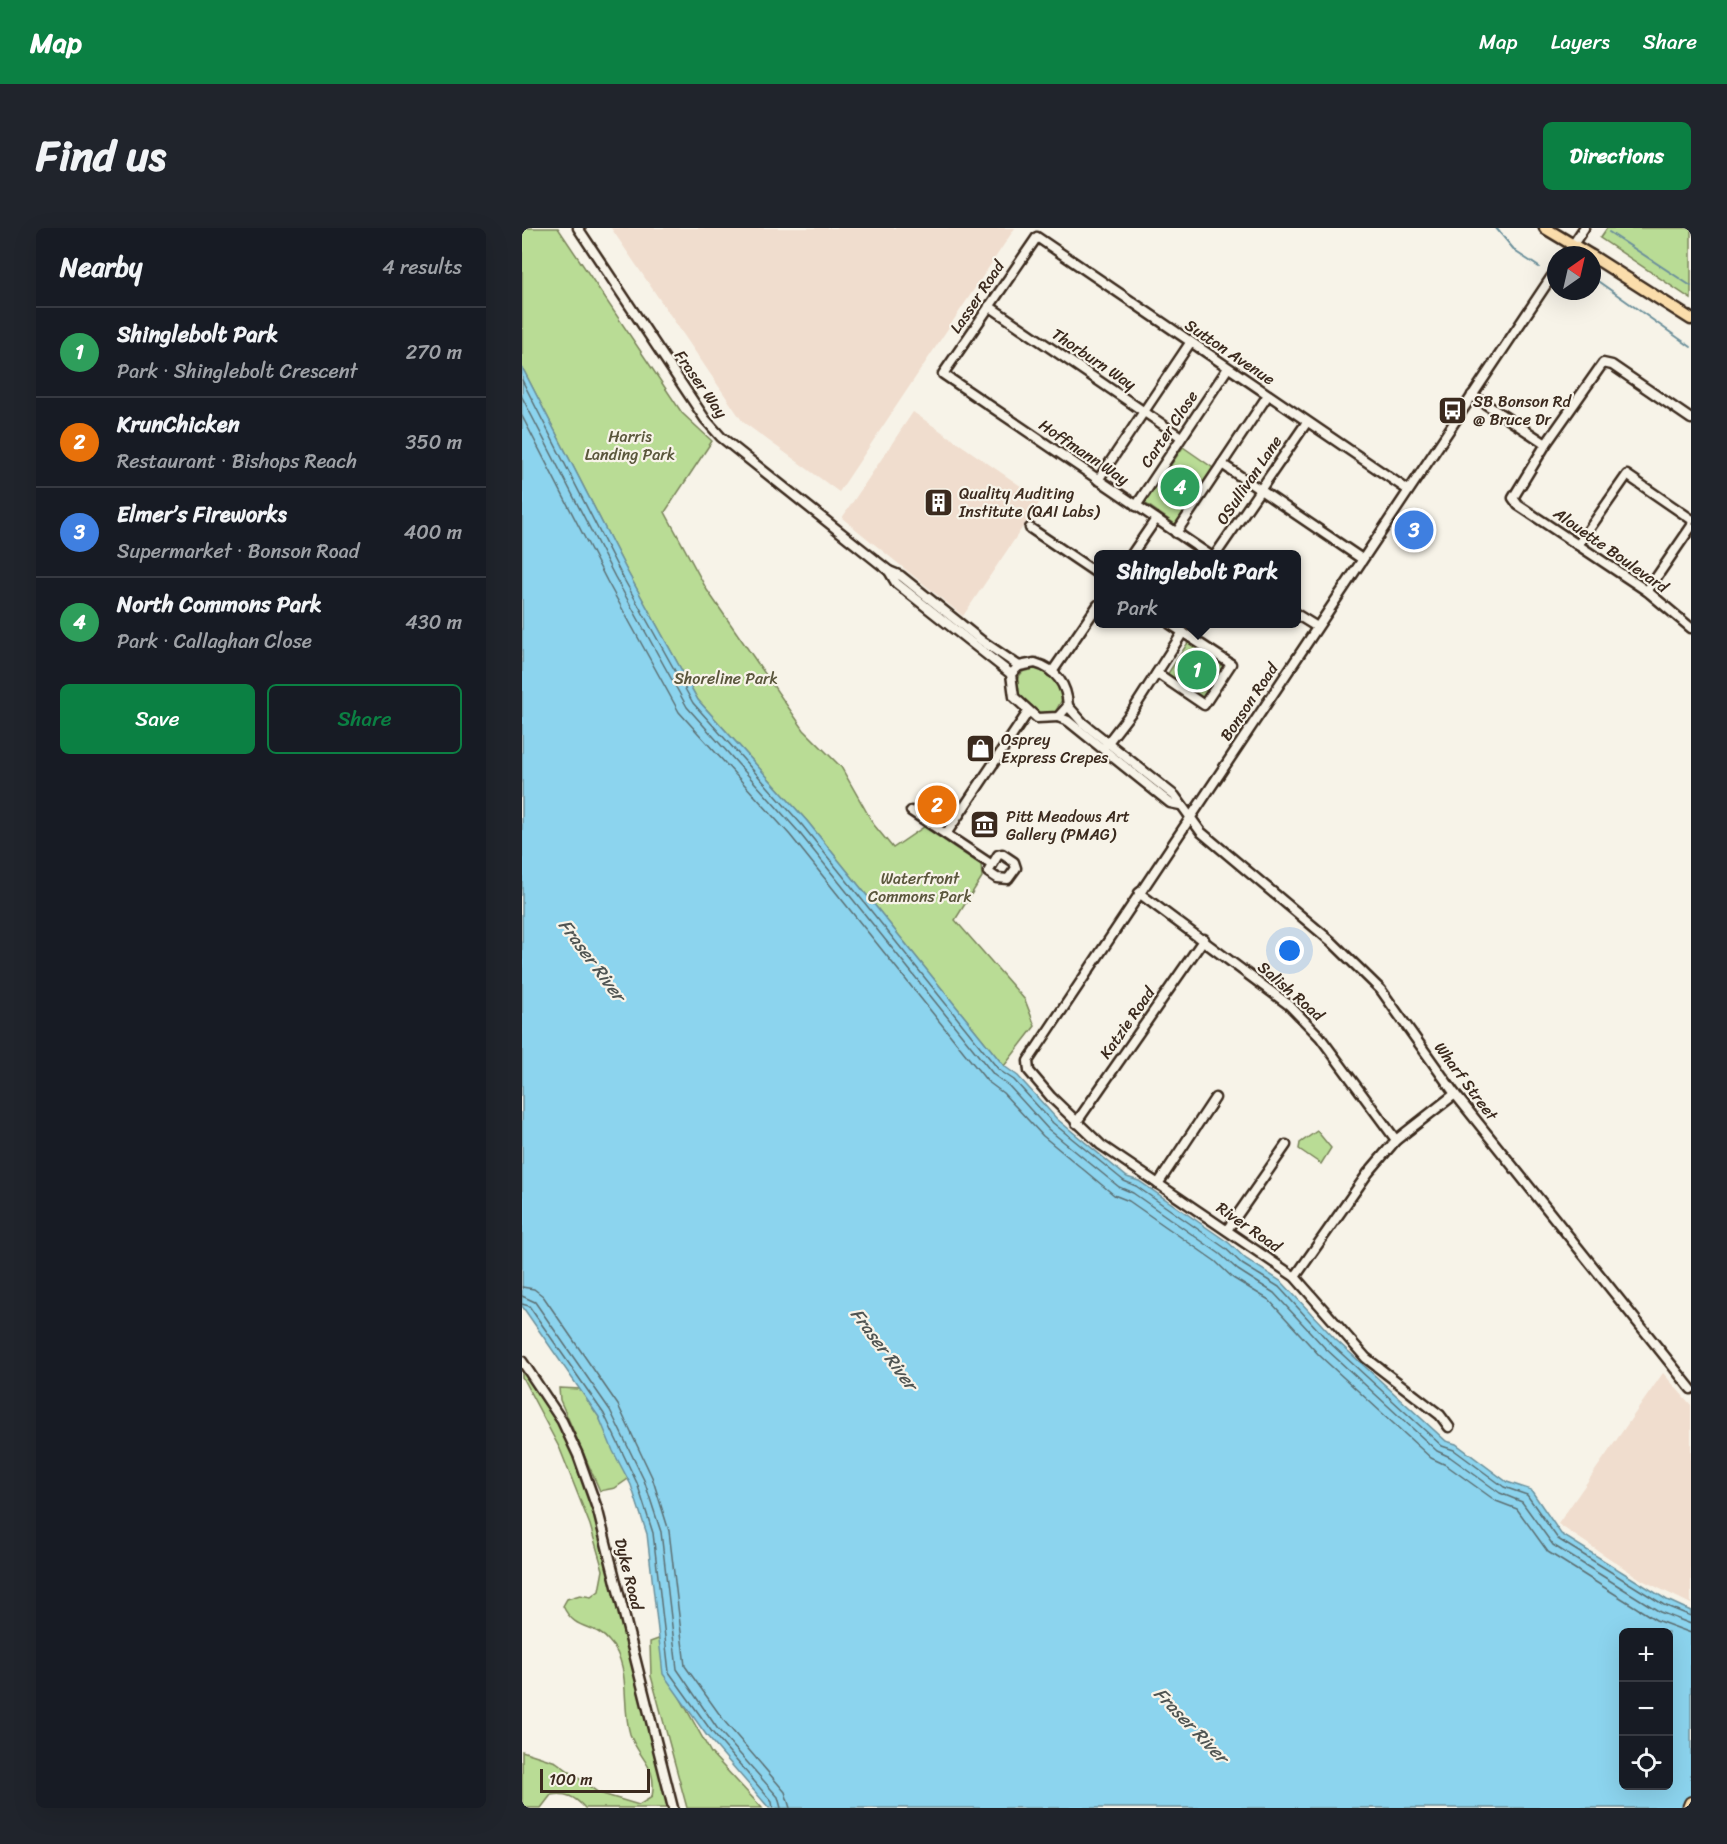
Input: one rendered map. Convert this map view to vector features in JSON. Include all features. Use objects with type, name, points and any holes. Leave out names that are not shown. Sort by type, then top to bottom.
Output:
[{"type":"highway","points":[[1689,1808],[1691,1803]]},
{"type":"main road","points":[[1545,228],[1573,245]]},
{"type":"main road","points":[[1601,262],[1691,319]]},
{"type":"street","name":"Fraser Way","points":[[578,228],[714,429],[889,572],[896,583],[1011,674]]},
{"type":"street","points":[[1573,245],[1584,228]]},
{"type":"street","name":"Lasser Road","points":[[943,374],[1037,237]]},
{"type":"street","name":"Sutton Avenue","points":[[1037,237],[1408,490]]},
{"type":"street","name":"Bonson Road","points":[[1028,1061],[1547,283]]},
{"type":"street","name":"Thorburn Way","points":[[989,306],[1181,437]]},
{"type":"street","points":[[1098,480],[1190,343]]},
{"type":"street","points":[[1472,395],[1546,444],[1601,365],[1606,363],[1691,418]]},
{"type":"street","name":"Carter Close","points":[[1136,506],[1228,368]]},
{"type":"street","name":"Hoffmann Way","points":[[943,374],[1201,550]]},
{"type":"street","points":[[1176,533],[1268,395]]},
{"type":"street","name":"OSullivan Lane","points":[[1219,550],[1306,422]]},
{"type":"street","name":"Alouette Boulevard","points":[[1546,444],[1513,498],[1518,505],[1647,591],[1691,628]]},
{"type":"street","points":[[1222,464],[1362,560]]},
{"type":"street","points":[[1578,545],[1627,476],[1691,519]]},
{"type":"street","points":[[1135,550],[1156,519]]},
{"type":"street","points":[[1647,591],[1691,527]]},
{"type":"street","points":[[1030,528],[1094,571]]},
{"type":"street","name":"Fraser Way","points":[[889,572],[901,576],[982,641],[1018,666]]},
{"type":"street","points":[[1052,672],[1094,611]]},
{"type":"street","points":[[1301,617],[1317,627]]},
{"type":"street","points":[[1157,673],[1204,705],[1231,664],[1176,628]]},
{"type":"street","points":[[1106,746],[1133,710],[1183,632]]},
{"type":"street","points":[[1106,746],[1068,721],[1058,717],[1043,720],[1028,712],[1014,698],[1011,674],[1018,666],[1035,663],[1052,672],[1065,686],[1068,706],[1083,723],[1170,803],[1180,805],[1189,819]]},
{"type":"street","points":[[1058,717],[1068,706]]},
{"type":"street","points":[[946,834],[1028,712]]},
{"type":"street","points":[[911,811],[992,865]]},
{"type":"street","name":"Wharf Street","points":[[1189,819],[1201,832],[1359,966],[1381,990],[1455,1094],[1691,1389]]},
{"type":"street","name":"Salish Road","points":[[1139,893],[1276,994],[1320,1037],[1396,1140]]},
{"type":"street","name":"Katzie Road","points":[[1076,1123],[1204,939]]},
{"type":"street","name":"River Road","points":[[1028,1061],[1029,1071],[1076,1123],[1117,1158],[1295,1277],[1366,1358],[1440,1415],[1449,1427]]},
{"type":"street","points":[[1295,1277],[1368,1173],[1396,1140],[1455,1094]]},
{"type":"street","points":[[1158,1184],[1215,1098]]},
{"type":"street","points":[[1227,1230],[1286,1145]]},
{"type":"street","name":"Dyke Road","points":[[522,1360],[562,1421],[578,1455],[598,1512],[674,1808]]},
{"type":"shaded area","points":[[611,228],[1015,228],[839,492],[743,422]]},
{"type":"shaded area","points":[[913,412],[1041,500],[963,616],[842,518]]},
{"type":"shaded area","points":[[1663,1373],[1691,1405],[1691,1604],[1642,1580],[1558,1524]]},
{"type":"green space","points":[[522,228],[558,228],[682,413],[712,441],[665,512],[707,590],[804,730],[841,767],[874,825],[893,848],[924,827],[981,865],[982,877],[955,920],[1025,1000],[1035,1026],[1004,1066],[807,821],[698,700],[627,571],[522,367]]},
{"type":"green space","points":[[1607,228],[1691,228],[1691,299],[1600,238]]},
{"type":"green space","points":[[1183,447],[1216,470],[1178,526],[1145,503]]},
{"type":"green space","points":[[1189,641],[1226,665],[1204,699],[1167,675]]},
{"type":"green space","points":[[1032,667],[1047,673],[1062,691],[1064,696],[1054,714],[1035,711],[1020,698],[1017,680],[1022,673]]},
{"type":"green space","points":[[1317,1131],[1331,1148],[1321,1164],[1299,1149],[1300,1143]]},
{"type":"green space","points":[[522,1364],[544,1396],[572,1448],[599,1527],[670,1808],[585,1808],[574,1798],[561,1794],[551,1795],[541,1808],[522,1808],[522,1751],[556,1762],[599,1793],[639,1805],[652,1797],[653,1786],[647,1763],[630,1734],[623,1673],[616,1651],[603,1635],[573,1620],[563,1606],[567,1599],[580,1595],[591,1597],[599,1591],[603,1570],[590,1525],[560,1449],[522,1377]]},
{"type":"green space","points":[[559,1388],[580,1389],[599,1417],[628,1479],[615,1488],[600,1491],[560,1400]]},
{"type":"green space","points":[[661,1638],[678,1694],[711,1753],[762,1808],[687,1808],[651,1676],[650,1642]]},
{"type":"water","name":"Fraser River","points":[[522,367],[627,571],[698,700],[807,821],[1004,1066],[1018,1076],[1057,1119],[1127,1177],[1139,1181],[1229,1243],[1246,1259],[1282,1282],[1335,1339],[1446,1441],[1456,1444],[1507,1482],[1531,1490],[1561,1534],[1667,1600],[1691,1611],[1691,1808],[769,1808],[707,1736],[663,1674],[647,1534],[631,1485],[613,1451],[599,1417],[522,1306]]},
{"type":"waterway","points":[[1496,228],[1516,252],[1539,267]]},
{"type":"waterway","points":[[1609,232],[1691,286]]},
{"type":"waterway","points":[[1601,283],[1691,347]]},
{"type":"place","name":"SB Bonson Rd @ Bruce Dr","points":[[1452,410]]},
{"type":"place","name":"North Commons Park","points":[[1180,487]]},
{"type":"place","name":"Quality Auditing Institute (QAI Labs)","points":[[938,502]]},
{"type":"place","name":"Elmer’s Fireworks","points":[[1414,530]]},
{"type":"place","name":"Shinglebolt Park","points":[[1197,670]]},
{"type":"place","name":"Osprey Express Crepes","points":[[980,748]]},
{"type":"place","name":"KrunChicken","points":[[937,805]]},
{"type":"place","name":"Pitt Meadows Art Gallery (PMAG)","points":[[985,825]]},
{"type":"park label","name":"Harris Landing Park","points":[[630,445]]},
{"type":"park label","name":"Shoreline Park","points":[[726,678]]},
{"type":"park label","name":"Waterfront Commons Park","points":[[920,887]]}]
